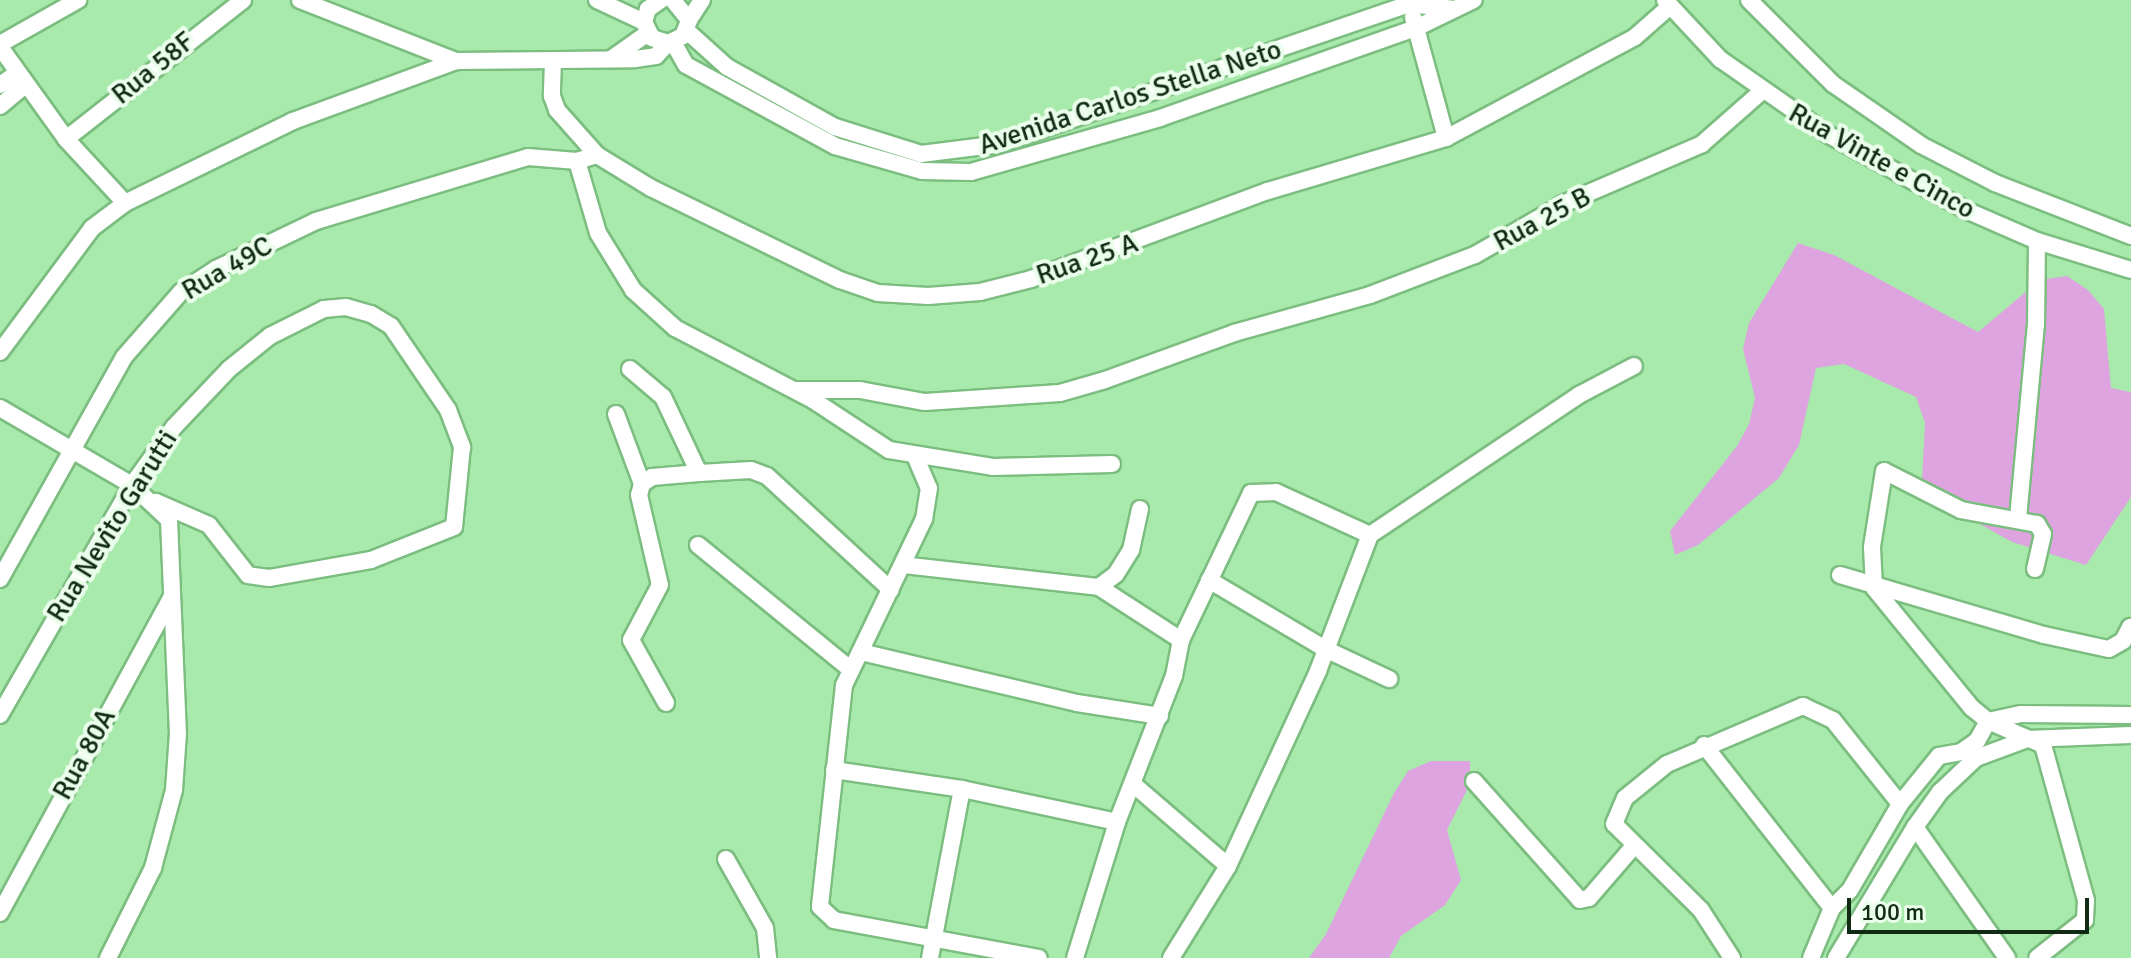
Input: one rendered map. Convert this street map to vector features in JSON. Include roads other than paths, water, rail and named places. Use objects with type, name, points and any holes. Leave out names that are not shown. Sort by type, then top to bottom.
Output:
[{"type":"street","points":[[78,0],[0,46],[20,79],[66,139],[125,203]]},
{"type":"street","name":"Rua 58F","points":[[66,139],[243,0]]},
{"type":"street","points":[[300,0],[456,61]]},
{"type":"street","points":[[597,0],[671,43],[686,65],[835,146],[922,171],[971,172],[1160,118],[1416,28],[1474,0]]},
{"type":"street","name":"Avenida Carlos Stella Neto","points":[[673,0],[688,25],[727,67],[835,127],[921,154],[1000,144],[1408,2],[1457,9]]},
{"type":"street","points":[[0,352],[69,255],[92,228],[125,203],[293,121],[456,61],[553,61],[656,56],[688,25],[702,0]]},
{"type":"street","name":"Rua Vinte e Cinco","points":[[1749,0],[1833,84],[1921,145],[1995,183],[2131,236]]},
{"type":"street","points":[[611,59],[646,28],[654,1]]},
{"type":"street","points":[[1408,2],[1446,138]]},
{"type":"street","name":"Rua Vinte e Cinco","points":[[1667,4],[1761,92],[1884,167],[2037,241],[2131,270]]},
{"type":"street","name":"Rua 25 A","points":[[553,61],[552,96],[557,110],[597,155],[651,188],[840,280],[878,293],[928,296],[980,292],[1031,279],[1268,191],[1446,138],[1635,37],[1667,4]]},
{"type":"street","points":[[0,85],[20,79]]},
{"type":"street","points":[[0,106],[20,79]]},
{"type":"street","name":"Rua 25 B","points":[[795,390],[860,390],[925,402],[1060,393],[1305,315],[1475,255],[1563,204],[1702,144],[1761,92]]},
{"type":"street","name":"Rua 49C","points":[[0,579],[69,449],[154,317],[216,269],[316,221],[455,178],[528,157],[577,161],[597,155]]},
{"type":"street","points":[[577,161],[598,233],[633,290],[675,328],[795,390],[889,450],[916,458],[993,467],[1112,464]]},
{"type":"street","points":[[2018,518],[2036,325],[2037,241]]},
{"type":"street","name":"Rua Nevito Garutti","points":[[0,715],[132,485],[174,427],[229,369],[270,336],[324,309],[346,307],[391,326],[448,410],[462,447],[454,527],[371,560],[327,568],[269,578],[248,575],[209,525],[156,502]]},
{"type":"street","points":[[1171,958],[1228,866],[1325,649],[1370,535],[1579,395],[1634,366]]},
{"type":"street","points":[[630,369],[663,397],[699,473]]},
{"type":"street","points":[[0,408],[132,485],[156,502],[169,520],[178,733],[174,790],[153,868],[108,958]]},
{"type":"street","points":[[616,414],[642,484],[639,495],[660,594],[635,626],[631,640],[666,703]]},
{"type":"street","points":[[916,458],[929,488],[924,519],[861,652],[849,668],[837,724],[820,907],[834,920],[1039,958]]},
{"type":"street","points":[[642,484],[652,477],[699,473],[751,470],[767,476],[891,590]]},
{"type":"street","points":[[2035,569],[2043,534],[2037,524],[2018,518],[1961,510],[1884,471],[1872,547],[1874,588],[1988,721],[2043,745],[2086,900],[2085,920],[2037,958]]},
{"type":"street","points":[[1075,958],[1117,822],[1160,716],[1181,640],[1244,503],[1262,489],[1370,535]]},
{"type":"street","points":[[1099,587],[1116,574],[1131,550],[1140,509]]},
{"type":"street","points":[[698,545],[849,668]]},
{"type":"street","points":[[903,565],[1099,587],[1181,640]]},
{"type":"street","points":[[1840,575],[1874,588],[2109,649],[2123,641],[2130,627]]},
{"type":"street","points":[[1209,580],[1325,649],[1389,679]]},
{"type":"street","name":"Rua 80A","points":[[0,913],[171,597]]},
{"type":"street","points":[[861,652],[1077,703],[1160,716]]},
{"type":"street","points":[[1732,958],[1701,910],[1633,847],[1614,824],[1618,808],[1667,764],[1704,745],[1803,706],[1833,720],[1900,804]]},
{"type":"street","points":[[1811,958],[1832,908],[1850,890],[1900,804],[1932,762],[1977,741],[1988,721],[2021,714],[2131,715]]},
{"type":"street","points":[[1843,954],[1915,827],[1958,772],[1988,752],[2027,739],[2131,735]]},
{"type":"street","points":[[1704,745],[1832,908]]},
{"type":"street","points":[[834,770],[962,789],[1117,822]]},
{"type":"street","points":[[1474,781],[1580,900],[1589,898],[1633,847]]},
{"type":"street","points":[[1133,784],[1228,866]]},
{"type":"street","points":[[930,958],[962,789]]},
{"type":"street","points":[[1915,827],[2007,958]]},
{"type":"street","points":[[726,859],[765,928],[768,958]]}]
